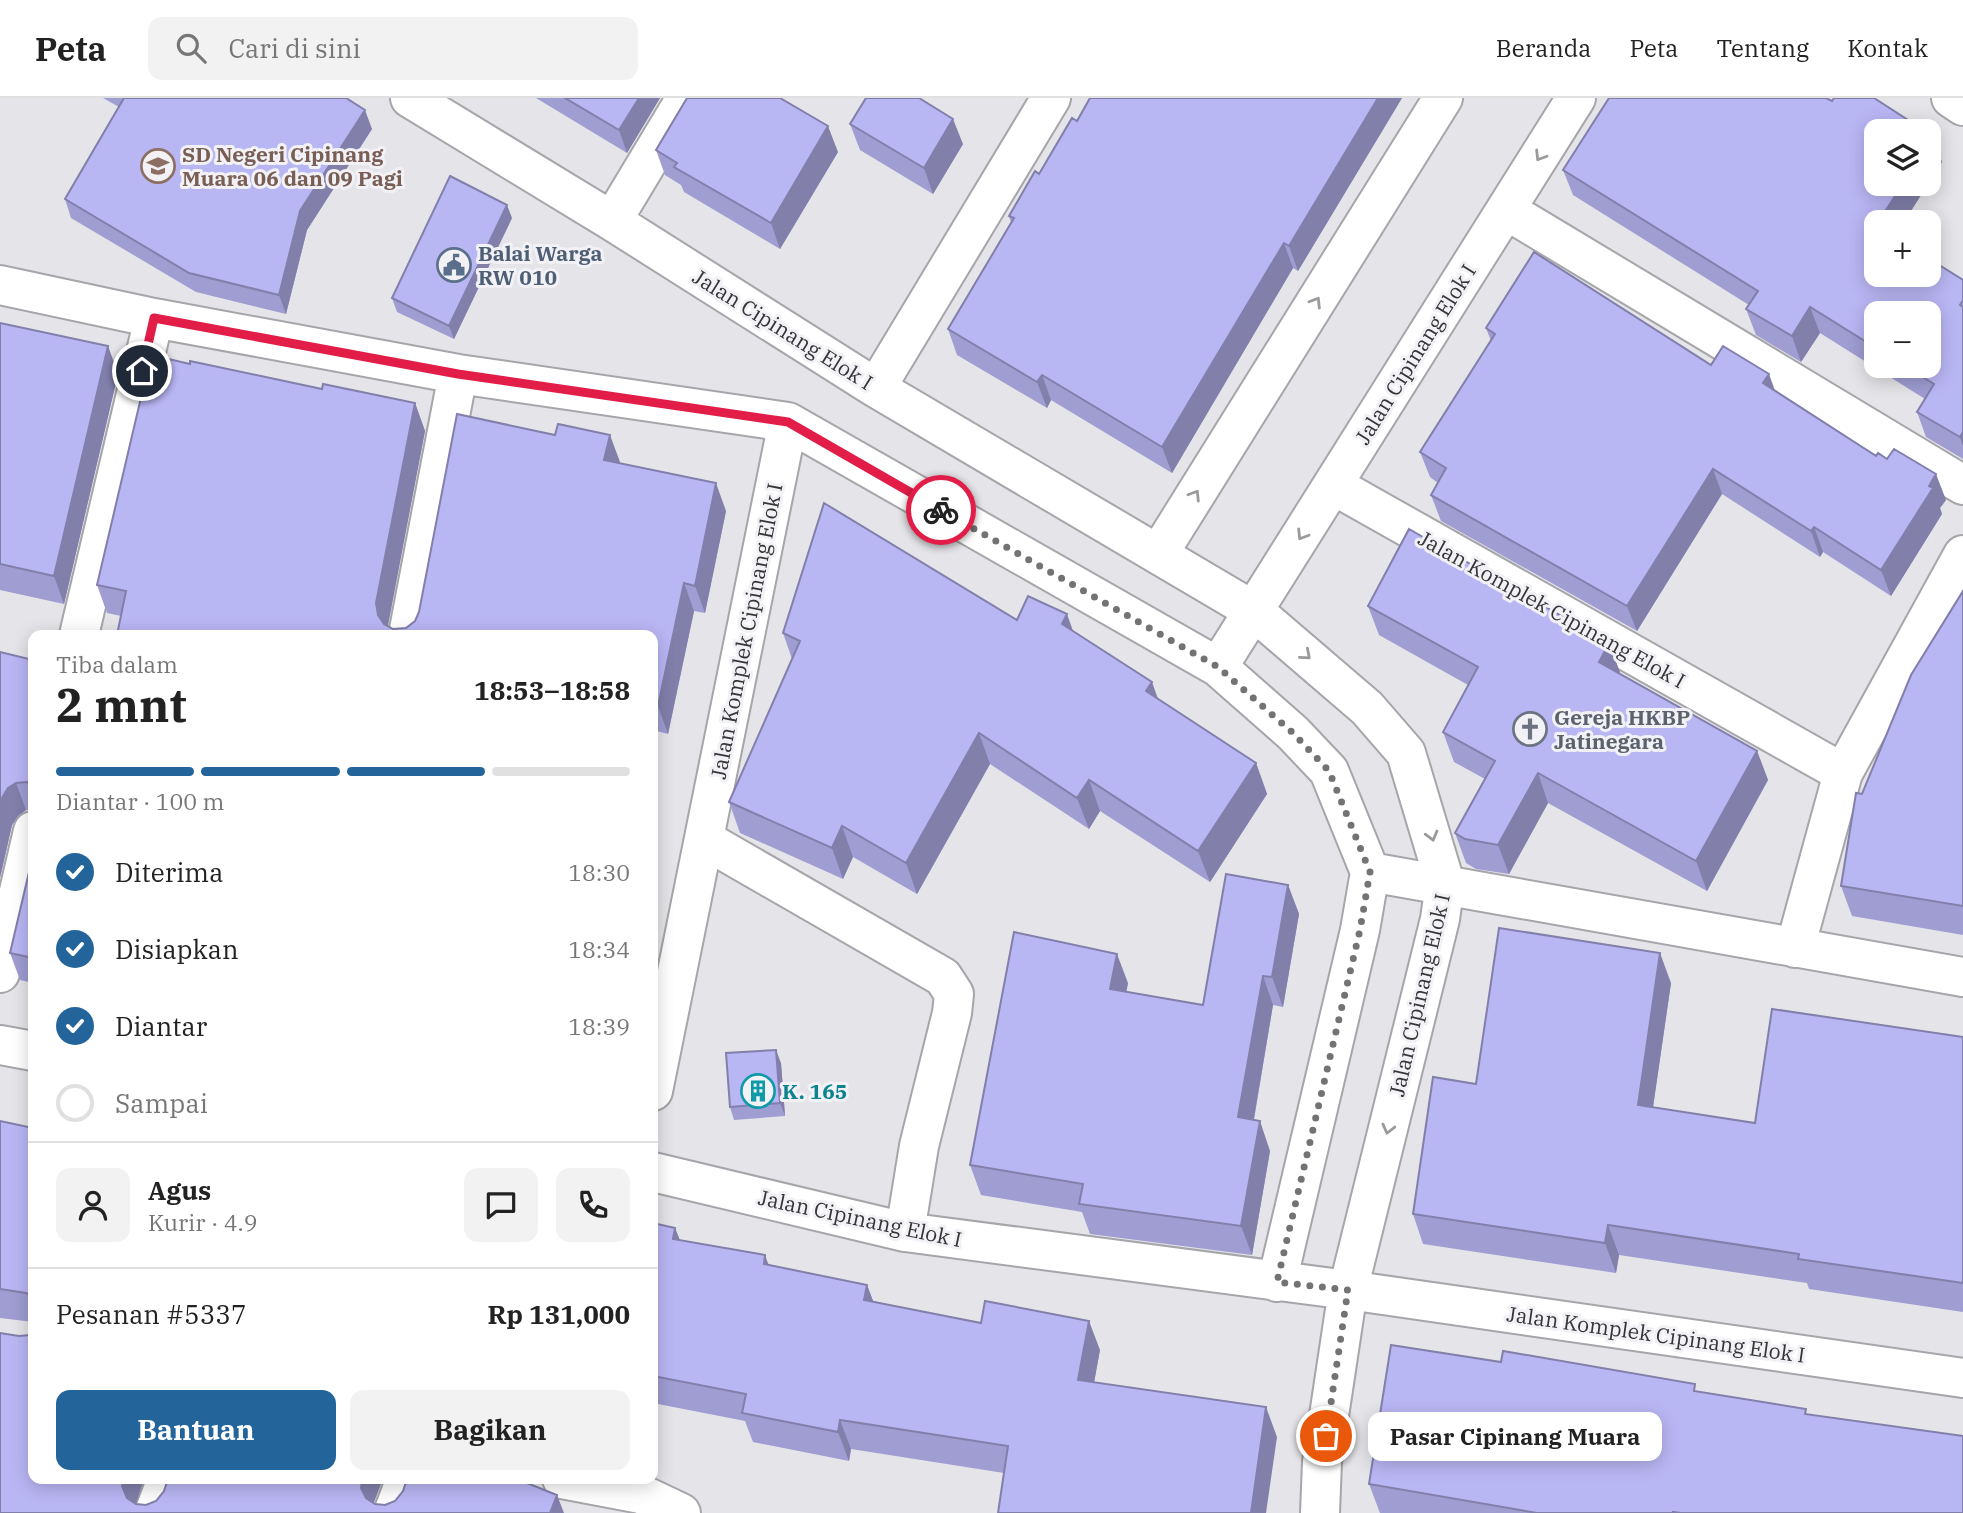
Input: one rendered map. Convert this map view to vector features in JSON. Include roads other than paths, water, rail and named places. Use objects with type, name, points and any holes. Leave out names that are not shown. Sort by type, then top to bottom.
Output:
[{"type":"street","name":"Jalan Cipinang Elok I","points":[[410,98],[612,221],[876,388],[1254,611],[1367,708],[1406,753],[1445,883],[1437,932],[1348,1290],[905,1232],[658,1173]]},
{"type":"street","points":[[612,221],[685,98]]},
{"type":"street","points":[[876,388],[1051,98]]},
{"type":"street","points":[[1159,553],[1443,98]]},
{"type":"street","name":"Jalan Cipinang Elok I","points":[[1218,667],[1576,98]]},
{"type":"street","points":[[1951,98],[1963,106]]},
{"type":"street","points":[[1506,210],[1963,485]]},
{"type":"street","points":[[0,285],[154,318],[458,374],[788,422],[1218,667],[1293,733],[1329,771],[1370,872],[1360,930],[1277,1282]]},
{"type":"street","points":[[80,630],[154,318]]},
{"type":"street","points":[[409,630],[458,374]]},
{"type":"street","name":"Jalan Komplek Cipinang Elok I","points":[[658,1067],[788,422]]},
{"type":"street","name":"Jalan Komplek Cipinang Elok I","points":[[1333,485],[1843,773]]},
{"type":"street","points":[[1795,947],[1843,773],[1963,555]]},
{"type":"street","points":[[705,840],[943,977],[954,995],[952,1013],[919,1146],[905,1232]]},
{"type":"street","points":[[0,973],[28,853]]},
{"type":"street","points":[[1370,872],[1445,883],[1963,977]]},
{"type":"street","points":[[0,1045],[28,1050]]},
{"type":"street","points":[[1320,1513],[1322,1462],[1348,1290]]},
{"type":"street","name":"Jalan Komplek Cipinang Elok I","points":[[1348,1290],[1963,1378]]},
{"type":"street","points":[[154,1513],[165,1484]]},
{"type":"street","points":[[393,1513],[404,1484]]},
{"type":"street","points":[[588,1484],[641,1494],[681,1513]]},
{"type":"place","name":"SD Negeri Cipinang Muara 06 dan 09 Pagi","points":[[158,166]]},
{"type":"place","name":"Balai Warga RW 010","points":[[454,265]]},
{"type":"place","name":"Gereja HKBP Jatinegara","points":[[1530,729]]},
{"type":"place","name":"K. 165","points":[[758,1091]]},
{"type":"place","name":"Pasar Cipinang Muara","points":[[1326,1436]]}]
